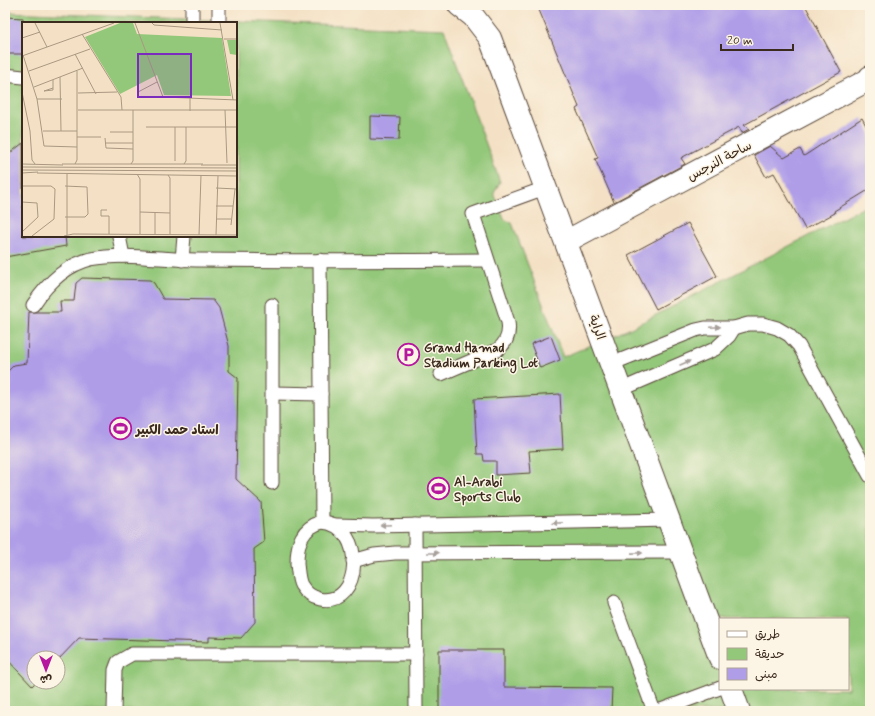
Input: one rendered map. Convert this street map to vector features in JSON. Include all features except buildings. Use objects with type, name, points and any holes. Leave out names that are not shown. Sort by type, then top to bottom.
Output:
[{"type":"street","name":"الراية","points":[[459,5],[473,16],[490,38],[545,188],[567,241],[620,390],[670,520],[680,552],[719,655]]},
{"type":"street","name":"ساحة النرجس","points":[[567,241],[868,80],[870,76]]},
{"type":"street","points":[[731,690],[740,711]]},
{"type":"lane","points":[[192,5],[192,22]]},
{"type":"lane","points":[[219,5],[219,22]]},
{"type":"lane","points":[[5,75],[22,77]]},
{"type":"lane","points":[[440,374],[497,350],[502,347],[509,335],[508,322],[473,214],[545,188]]},
{"type":"lane","points":[[119,237],[123,256]]},
{"type":"lane","points":[[182,260],[184,237]]},
{"type":"lane","points":[[33,305],[55,278],[71,267],[90,260],[123,256],[182,260],[487,260]]},
{"type":"lane","points":[[320,260],[322,522]]},
{"type":"lane","points":[[272,305],[272,483]]},
{"type":"lane","points":[[611,364],[696,330],[715,327],[734,328],[748,324],[762,324],[777,328],[789,335],[799,346],[870,476]]},
{"type":"lane","points":[[620,390],[715,349],[729,336],[734,328]]},
{"type":"lane","points":[[273,393],[321,394]]},
{"type":"lane","points":[[336,525],[347,534],[352,551],[352,581],[346,591],[337,598],[326,600],[314,598],[305,592],[299,582],[298,544],[301,536],[307,529],[322,522],[336,525],[415,525],[670,520]]},
{"type":"lane","points":[[415,525],[416,711]]},
{"type":"lane","points":[[353,561],[363,557],[384,553],[415,552],[680,552]]},
{"type":"lane","points":[[614,603],[654,711]]},
{"type":"lane","points":[[114,711],[115,670],[118,662],[132,654],[416,654]]},
{"type":"lane","points":[[658,711],[719,688]]},
{"type":"green space","name":"Al-Arabi Sports Club","points":[[5,12],[444,29],[500,182],[494,193],[504,219],[512,223],[563,357],[629,329],[870,204],[870,711],[5,711]]},
{"type":"place","name":"Grand Hamad Stadium Parking Lot","points":[[408,354]]},
{"type":"place","name":"استاد حمد الكبير","points":[[121,429]]},
{"type":"place","name":"Al-Arabi Sports Club","points":[[438,488]]}]
